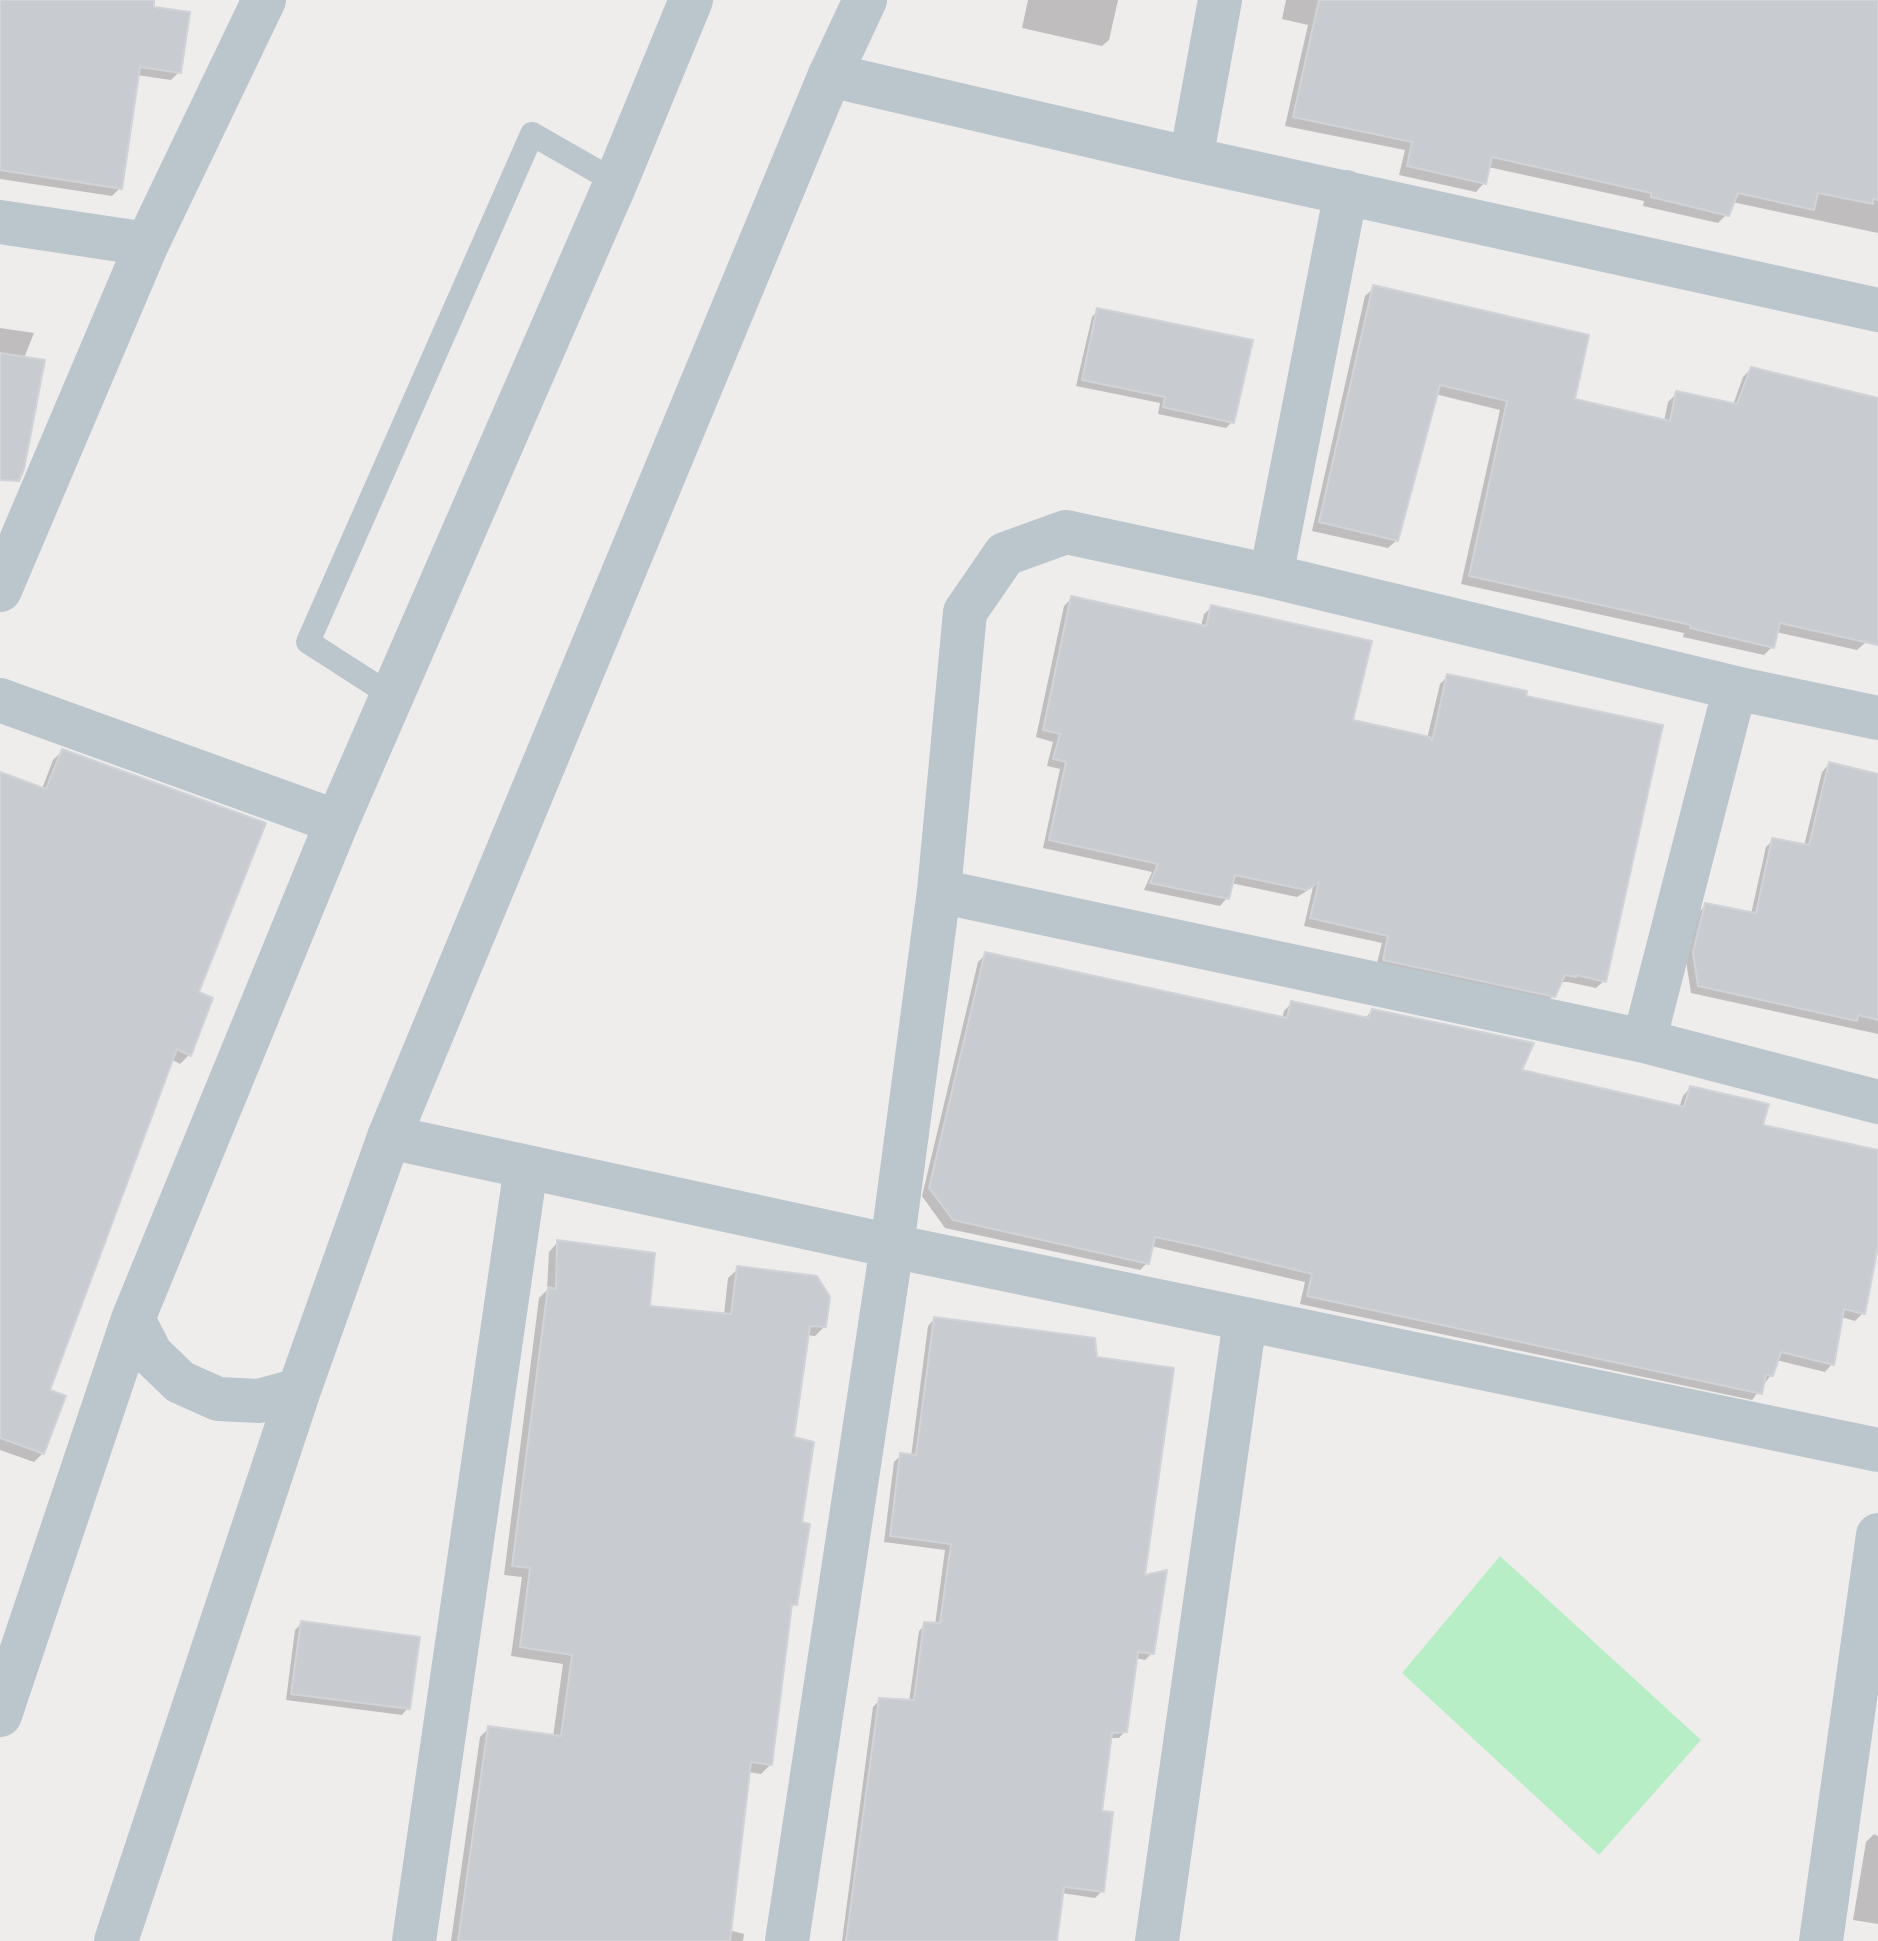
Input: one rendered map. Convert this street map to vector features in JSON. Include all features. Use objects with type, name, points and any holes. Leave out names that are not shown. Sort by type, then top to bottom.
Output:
[{"type":"street","points":[[0,590],[147,244],[264,0]]},
{"type":"street","points":[[116,1941],[299,1390],[389,1137],[830,75],[865,0]]},
{"type":"street","points":[[1191,159],[1220,0]]},
{"type":"street","points":[[0,1715],[133,1319],[337,822],[616,182],[684,2]]},
{"type":"street","points":[[830,75],[1191,159],[1878,310]]},
{"type":"street","points":[[1271,576],[1346,192]]},
{"type":"street","points":[[0,222],[147,244]]},
{"type":"street","points":[[787,1941],[892,1246],[939,891],[965,612],[1005,554],[1066,532],[1271,576],[1735,688],[1878,718]]},
{"type":"street","points":[[1644,1041],[1735,688]]},
{"type":"street","points":[[0,700],[337,822]]},
{"type":"street","points":[[939,891],[1644,1041],[1878,1102]]},
{"type":"street","points":[[389,1137],[892,1246],[1878,1450]]},
{"type":"street","points":[[414,1941],[526,1167]]},
{"type":"street","points":[[133,1319],[151,1354],[180,1382],[218,1399],[259,1401],[299,1390]]},
{"type":"street","points":[[1157,1941],[1245,1320]]},
{"type":"street","points":[[1821,1941],[1878,1535]]},
{"type":"lane","points":[[392,696],[308,642],[532,134],[616,182]]},
{"type":"green space","points":[[1500,1556],[1701,1740],[1599,1855],[1402,1673]]},
{"type":"building","points":[[0,0],[154,0],[154,7],[190,12],[181,73],[140,67],[122,189],[0,170]]},
{"type":"building","points":[[1319,0],[1878,0],[1878,200],[1873,199],[1873,204],[1818,193],[1814,210],[1738,193],[1729,216],[1651,197],[1651,193],[1492,157],[1486,184],[1407,166],[1412,142],[1293,117]]},
{"type":"building","points":[[1373,285],[1589,335],[1575,399],[1670,421],[1676,391],[1737,404],[1751,367],[1878,398],[1878,645],[1780,623],[1774,648],[1690,628],[1691,625],[1469,576],[1507,401],[1440,385],[1398,541],[1319,522]]},
{"type":"building","points":[[1097,308],[1253,340],[1234,423],[1163,407],[1165,397],[1082,380]]},
{"type":"building","points":[[0,353],[45,360],[19,481],[0,480]]},
{"type":"building","points":[[1071,596],[1206,626],[1211,605],[1372,641],[1353,720],[1430,737],[1432,741],[1447,674],[1527,691],[1526,696],[1663,725],[1606,982],[1565,975],[1555,997],[1383,960],[1388,936],[1310,918],[1319,882],[1306,890],[1235,875],[1229,899],[1150,883],[1158,864],[1049,840],[1066,762],[1053,759],[1060,734],[1043,730]]},
{"type":"building","points":[[62,749],[266,823],[199,992],[213,998],[191,1056],[177,1049],[50,1390],[66,1396],[44,1454],[0,1438],[0,772],[46,789]]},
{"type":"building","points":[[1829,762],[1878,774],[1878,1020],[1858,1015],[1857,1021],[1698,986],[1693,952],[1705,903],[1756,913],[1772,838],[1809,845]]},
{"type":"building","points":[[985,952],[1287,1018],[1291,1001],[1369,1018],[1372,1009],[1534,1043],[1522,1070],[1684,1107],[1690,1086],[1769,1104],[1763,1125],[1878,1150],[1878,1246],[1865,1314],[1844,1309],[1834,1365],[1781,1352],[1773,1376],[1766,1375],[1762,1394],[1307,1296],[1312,1274],[1202,1247],[1155,1237],[1149,1264],[953,1220],[929,1188]]},
{"type":"building","points":[[557,1240],[655,1253],[650,1306],[731,1314],[737,1266],[817,1276],[830,1297],[826,1327],[810,1326],[794,1437],[814,1442],[802,1522],[810,1524],[797,1605],[792,1604],[772,1765],[751,1762],[730,1941],[458,1941],[488,1726],[561,1736],[572,1655],[520,1647],[530,1568],[512,1566],[548,1287],[556,1289]]},
{"type":"building","points":[[934,1317],[1095,1338],[1097,1357],[1174,1368],[1145,1575],[1167,1570],[1154,1654],[1138,1652],[1127,1732],[1112,1733],[1102,1811],[1113,1812],[1104,1892],[1064,1887],[1057,1941],[846,1941],[879,1698],[914,1700],[924,1622],[940,1623],[951,1544],[890,1536],[900,1453],[916,1455]]},
{"type":"building","points":[[301,1621],[420,1637],[410,1709],[291,1694]]}]
